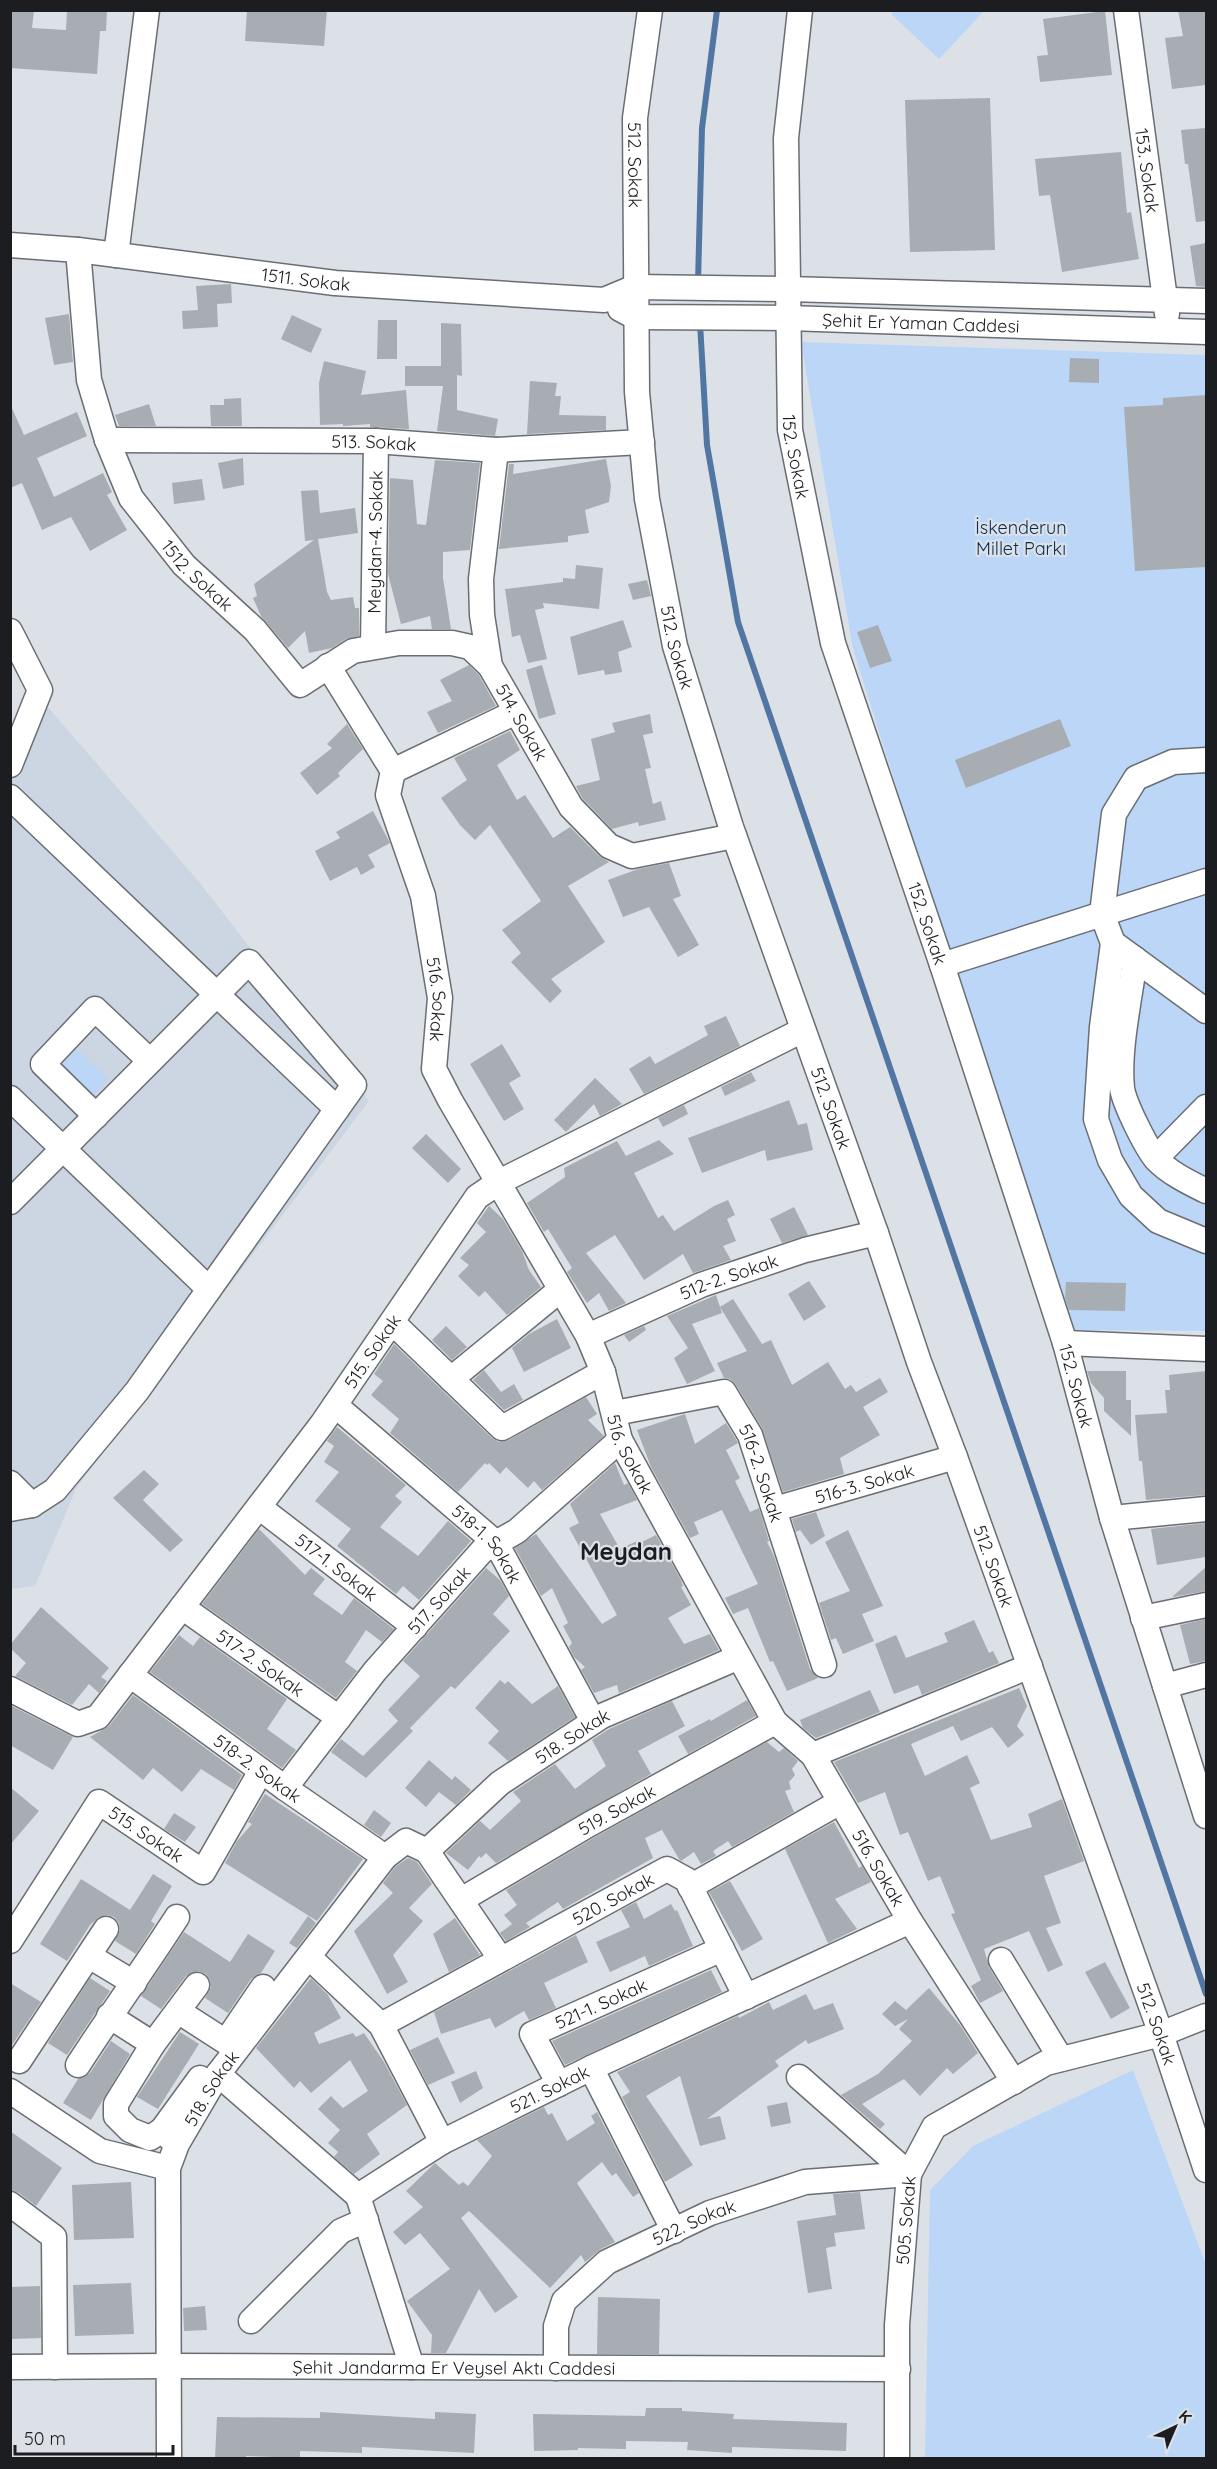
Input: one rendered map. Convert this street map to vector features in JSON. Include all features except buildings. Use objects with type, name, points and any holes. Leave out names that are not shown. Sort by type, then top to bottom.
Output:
[{"type":"street","points":[[116,255],[147,10]]},
{"type":"street","name":"512. Sokak","points":[[650,10],[635,118],[645,288],[645,317],[637,392],[647,499],[675,646],[734,836],[876,1233],[919,1362],[1161,2034],[1206,2170]]},
{"type":"street","name":"152. Sokak","points":[[800,10],[786,138],[777,289],[778,318],[790,430],[833,643],[942,965],[1065,1343],[1112,1518],[1143,1618],[1165,1686],[1198,1762],[1206,1816]]},
{"type":"street","name":"153. Sokak","points":[[1126,10],[1169,331]]},
{"type":"street","name":"1511. Sokak","points":[[10,245],[78,250],[335,283],[604,300],[645,317]]},
{"type":"street","name":"1512. Sokak","points":[[78,250],[89,380],[107,440],[131,498],[184,565],[255,630],[300,685],[353,651],[399,642],[452,643],[470,647],[490,666]]},
{"type":"street","name":"1511. Sokak","points":[[604,300],[645,288]]},
{"type":"street","name":"Şehit Er Yaman Caddesi","points":[[645,288],[777,289],[1206,301]]},
{"type":"street","name":"Şehit Er Yaman Caddesi","points":[[645,317],[778,318],[1206,332]]},
{"type":"street","name":"513. Sokak","points":[[107,440],[376,441],[496,450],[642,442]]},
{"type":"street","name":"Meydan-4. Sokak","points":[[373,646],[376,441]]},
{"type":"street","name":"514. Sokak","points":[[496,450],[481,579],[482,615],[490,666],[571,807],[609,846],[632,856],[734,836]]},
{"type":"street","points":[[10,631],[40,690],[10,765]]},
{"type":"street","points":[[328,666],[393,771],[516,712]]},
{"type":"street","points":[[1206,760],[1173,762],[1136,778],[1114,814],[1102,914],[1113,943],[1102,1027],[1096,1119],[1110,1160],[1131,1196],[1158,1221],[1206,1240]]},
{"type":"street","name":"516. Sokak","points":[[393,771],[388,795],[423,896],[440,998],[434,1070],[588,1336],[603,1372],[620,1440],[775,1722],[813,1755],[910,1921],[1014,2082]]},
{"type":"street","points":[[10,797],[337,1109]]},
{"type":"street","points":[[942,965],[1206,881]]},
{"type":"street","points":[[1113,943],[1206,1011]]},
{"type":"street","points":[[1135,959],[1122,1060],[1122,1090],[1134,1120],[1156,1158],[1185,1180],[1206,1191]]},
{"type":"street","points":[[10,1202],[249,962],[354,1085],[130,1400],[55,1490],[21,1507],[10,1483]]},
{"type":"street","points":[[96,1116],[43,1064],[95,1009],[150,1061]]},
{"type":"street","name":"515. Sokak","points":[[10,1689],[78,1724],[98,1717],[335,1405],[477,1197],[499,1182],[803,1030]]},
{"type":"street","points":[[10,1098],[209,1288]]},
{"type":"street","points":[[1156,1158],[1206,1107]]},
{"type":"street","name":"512-2. Sokak","points":[[588,1336],[701,1285],[805,1250],[876,1233]]},
{"type":"street","points":[[451,1379],[560,1290]]},
{"type":"street","points":[[392,1322],[502,1428],[603,1372]]},
{"type":"street","points":[[1065,1343],[1206,1348]]},
{"type":"street","name":"516-2. Sokak","points":[[615,1413],[724,1392],[750,1435],[824,1665]]},
{"type":"street","name":"518-1. Sokak","points":[[335,1405],[496,1543],[593,1721]]},
{"type":"street","name":"517. Sokak","points":[[285,1788],[375,1671],[482,1551],[517,1531],[620,1440]]},
{"type":"street","name":"516-3. Sokak","points":[[775,1509],[955,1457]]},
{"type":"street","name":"517-1. Sokak","points":[[259,1507],[415,1626]]},
{"type":"street","points":[[1112,1518],[1206,1509]]},
{"type":"street","points":[[1143,1618],[1206,1605]]},
{"type":"street","name":"517-2. Sokak","points":[[183,1607],[339,1718]]},
{"type":"street","name":"518. Sokak","points":[[169,2458],[169,2138],[310,1958],[385,1857],[406,1840],[427,1851],[500,1783],[593,1721],[739,1657]]},
{"type":"street","points":[[813,1755],[1030,1666]]},
{"type":"street","name":"518-2. Sokak","points":[[130,1675],[261,1771],[385,1857]]},
{"type":"street","points":[[1165,1686],[1206,1675]]},
{"type":"street","name":"519. Sokak","points":[[461,1900],[588,1825],[775,1722]]},
{"type":"street","name":"515. Sokak","points":[[10,1941],[99,1802],[203,1872],[261,1771]]},
{"type":"street","points":[[746,1997],[690,1887],[840,1802]]},
{"type":"street","points":[[427,1851],[500,1958]]},
{"type":"street","name":"520. Sokak","points":[[381,2025],[500,1958],[667,1869],[687,1880],[690,1887]]},
{"type":"street","points":[[78,2065],[177,1917]]},
{"type":"street","name":"521. Sokak","points":[[358,2196],[441,2142],[591,2068],[910,1921]]},
{"type":"street","points":[[20,2061],[106,1929]]},
{"type":"street","name":"521-1. Sokak","points":[[559,2084],[532,2034],[722,1949]]},
{"type":"street","points":[[89,1956],[134,1983]]},
{"type":"street","points":[[310,1958],[381,2025],[441,2142]]},
{"type":"street","points":[[1001,1960],[1060,2059]]},
{"type":"street","points":[[197,1985],[153,2044],[116,2104],[116,2116],[130,2130],[150,2138],[169,2138],[226,2042],[263,1987]]},
{"type":"street","points":[[178,2011],[226,2042]]},
{"type":"street","points":[[109,2016],[153,2044]]},
{"type":"street","name":"505. Sokak","points":[[897,2458],[898,2313],[909,2174],[934,2127],[1046,2063],[1161,2034],[1206,2016]]},
{"type":"street","points":[[591,2068],[674,2231]]},
{"type":"street","points":[[218,2074],[358,2196],[412,2367]]},
{"type":"street","points":[[799,2077],[909,2174]]},
{"type":"street","points":[[10,2091],[100,2151],[168,2168]]},
{"type":"street","name":"522. Sokak","points":[[556,2368],[556,2326],[564,2301],[607,2262],[710,2213],[805,2182],[909,2174]]},
{"type":"street","points":[[10,2204],[54,2237],[55,2367]]},
{"type":"street","points":[[251,2321],[341,2231],[366,2220]]},
{"type":"street","name":"Şehit Jandarma Er Veysel Aktı Caddesi","points":[[10,2367],[898,2369]]},
{"type":"shaded area","points":[[40,698],[200,883],[369,1101],[77,1487],[35,1586],[11,1589],[10,752]]},
{"type":"green space","points":[[895,10],[984,11],[939,59],[891,14]]},
{"type":"green space","name":"İskenderun Millet Parkı","points":[[801,342],[1206,355],[1206,1331],[1067,1330],[853,649]]},
{"type":"green space","points":[[70,1043],[108,1079],[90,1099],[52,1063]]},
{"type":"green space","points":[[1133,2070],[1206,2265],[1206,2458],[925,2458],[930,2190],[973,2146]]},
{"type":"waterway","points":[[698,283],[702,128],[717,10]]},
{"type":"waterway","points":[[700,323],[707,445],[738,622],[1206,1994]]},
{"type":"district","name":"Meydan","points":[[626,1551]]}]
